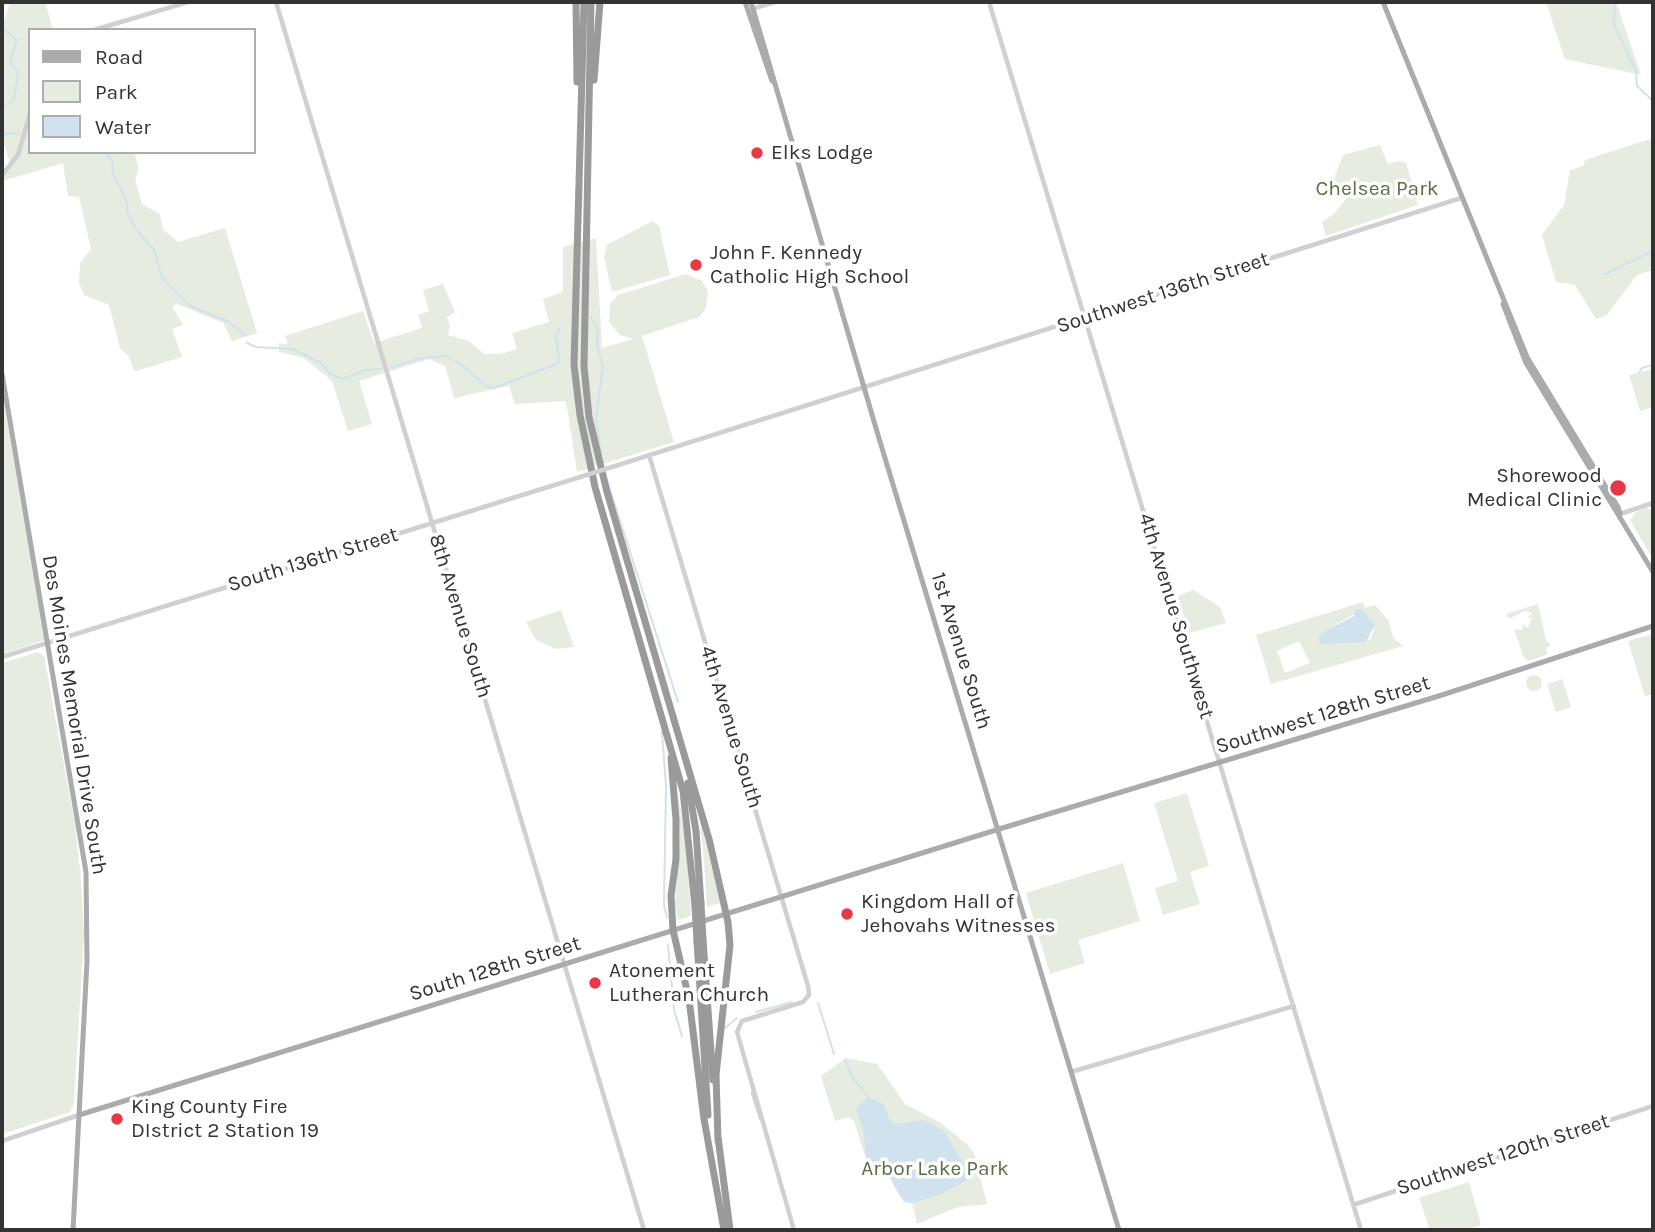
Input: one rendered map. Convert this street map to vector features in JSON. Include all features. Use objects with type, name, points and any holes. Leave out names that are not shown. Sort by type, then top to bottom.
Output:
[{"type":"highway","points":[[584,2],[574,365],[580,415],[595,486],[669,737],[687,818],[698,905]]},
{"type":"highway","points":[[576,3],[579,132]]},
{"type":"highway","points":[[597,3],[588,158],[584,366],[589,417],[611,505],[678,731],[726,914],[730,945],[716,1075],[718,1141]]},
{"type":"highway","points":[[678,731],[696,831],[711,1161]]},
{"type":"highway","points":[[669,737],[676,820],[676,859],[671,896],[673,930],[689,999],[711,1161],[724,1230]]},
{"type":"highway","points":[[700,940],[718,1141],[730,1230]]},
{"type":"main road","name":"1st Avenue South","points":[[745,2],[750,7],[772,74],[1119,1230]]},
{"type":"main road","points":[[1383,2],[1503,304],[1532,365],[1618,507],[1653,572]]},
{"type":"main road","name":"Des Moines Memorial Drive South","points":[[2,374],[86,872],[87,961],[74,1230]]},
{"type":"main road","name":"Southwest 128th Street","points":[[999,829],[1442,695],[1653,626]]},
{"type":"main road","name":"South 128th Street","points":[[79,1115],[999,829]]},
{"type":"street","points":[[101,28],[188,2]]},
{"type":"street","name":"8th Avenue South","points":[[276,2],[643,1230]]},
{"type":"street","points":[[750,7],[775,2]]},
{"type":"street","name":"4th Avenue Southwest","points":[[989,2],[1222,762],[1361,1230]]},
{"type":"street","points":[[2,175],[13,164],[28,120]]},
{"type":"street","name":"Southwest 136th Street","points":[[865,388],[1461,198]]},
{"type":"street","name":"South 136th Street","points":[[2,657],[865,388]]},
{"type":"street","name":"4th Avenue South","points":[[649,455],[808,986],[807,999],[747,1019],[738,1028],[737,1038],[794,1230]]},
{"type":"street","points":[[1620,514],[1653,503]]},
{"type":"street","points":[[1071,1072],[1294,1006]]},
{"type":"street","name":"Southwest 120th Street","points":[[1353,1205],[1653,1106]]},
{"type":"street","name":"South 128th Street","points":[[2,1141],[79,1115]]},
{"type":"green space","points":[[10,2],[45,2],[52,28],[28,28],[28,154],[135,154],[139,169],[135,180],[142,204],[160,214],[163,229],[178,242],[225,228],[257,333],[232,341],[223,323],[177,304],[172,306],[183,325],[172,329],[182,357],[136,371],[133,368],[129,357],[120,348],[109,305],[84,295],[79,283],[80,263],[91,249],[79,197],[68,196],[63,163],[2,181],[2,171],[11,167],[5,146],[2,146],[2,93],[5,86],[2,81],[2,27]]},
{"type":"green space","points":[[1546,2],[1616,2],[1641,75],[1565,59]]},
{"type":"green space","points":[[1653,138],[1653,270],[1637,275],[1606,316],[1596,319],[1575,285],[1556,282],[1542,235],[1564,205],[1570,170],[1583,166],[1585,160]]},
{"type":"green space","name":"Chelsea Park","points":[[1380,145],[1388,164],[1399,161],[1406,163],[1418,205],[1326,236],[1322,222],[1334,214],[1349,195],[1332,184],[1343,155]]},
{"type":"green space","points":[[652,221],[659,226],[670,275],[612,292],[604,257],[607,245]]},
{"type":"green space","points":[[596,238],[602,348],[633,339],[620,335],[609,322],[610,304],[618,295],[686,274],[702,281],[708,291],[706,308],[699,317],[642,336],[674,442],[577,472],[566,401],[515,404],[509,386],[454,398],[445,366],[429,359],[359,381],[372,424],[348,431],[332,381],[304,358],[279,352],[279,343],[288,344],[285,336],[363,311],[374,343],[422,328],[418,315],[429,311],[423,290],[443,284],[455,312],[447,317],[450,326],[448,335],[469,341],[484,354],[500,354],[517,349],[512,333],[549,322],[543,299],[563,292],[563,247]]},
{"type":"green space","points":[[1653,369],[1653,407],[1640,411],[1629,375]]},
{"type":"green space","points":[[2,392],[45,640],[2,654]]},
{"type":"green space","points":[[1650,509],[1653,518],[1653,559],[1630,520],[1636,512]]},
{"type":"green space","points":[[1193,590],[1220,607],[1226,623],[1189,633],[1178,596]]},
{"type":"green space","points":[[1363,602],[1365,608],[1375,605],[1389,621],[1393,637],[1403,646],[1271,684],[1256,635]],"holes":[[[1356,613],[1368,616],[1374,630],[1371,638],[1366,642],[1330,642],[1325,631]],[[1299,641],[1310,663],[1285,673],[1277,651]]]},
{"type":"green space","points":[[1538,604],[1546,640],[1551,646],[1546,648],[1548,654],[1529,661],[1524,658],[1514,629],[1523,630],[1522,624],[1528,628],[1532,617],[1527,617],[1533,613],[1525,611],[1509,619],[1506,614]]},
{"type":"green space","points":[[561,610],[574,647],[556,649],[536,640],[526,622]]},
{"type":"green space","points":[[1653,634],[1653,694],[1645,696],[1628,641]]},
{"type":"green space","points":[[38,652],[44,656],[75,825],[81,879],[84,935],[74,1102],[70,1112],[2,1134],[2,663]]},
{"type":"green space","points":[[1531,675],[1537,675],[1542,683],[1540,689],[1531,691],[1526,686],[1526,680]]},
{"type":"green space","points":[[1562,679],[1571,707],[1556,712],[1547,684]]},
{"type":"green space","points":[[677,788],[686,845],[691,916],[678,920],[675,905],[680,831]]},
{"type":"green space","points":[[1187,793],[1209,866],[1190,872],[1200,904],[1163,915],[1155,888],[1178,881],[1154,803]]},
{"type":"green space","points":[[699,815],[720,903],[707,907],[703,847]]},
{"type":"green space","points":[[1123,863],[1140,921],[1078,940],[1085,963],[1050,974],[1026,893]]},
{"type":"green space","name":"Arbor Lake Park","points":[[846,1058],[877,1064],[905,1104],[941,1123],[968,1145],[974,1153],[987,1204],[958,1207],[917,1224],[912,1203],[901,1198],[886,1171],[870,1166],[854,1121],[848,1117],[835,1121],[821,1076]]},
{"type":"green space","points":[[1469,1182],[1481,1225],[1464,1230],[1430,1230],[1419,1198]]},
{"type":"water","points":[[1356,609],[1362,609],[1375,625],[1366,642],[1320,644],[1318,638],[1325,631],[1354,616]]},
{"type":"water","points":[[868,1097],[883,1104],[895,1124],[924,1120],[944,1131],[965,1166],[965,1181],[941,1194],[912,1203],[904,1202],[886,1171],[870,1166],[866,1159],[864,1134],[856,1109]]},
{"type":"waterway","points":[[1615,2],[1614,25],[1636,71],[1637,86],[1653,101]]},
{"type":"waterway","points":[[2,28],[17,40],[10,62],[18,72],[14,99],[10,103]]},
{"type":"waterway","points":[[2,110],[5,106]]},
{"type":"waterway","points":[[2,127],[5,134],[19,133]]},
{"type":"waterway","points":[[107,154],[112,160],[113,174],[126,199],[128,214],[135,228],[154,250],[162,278],[190,306],[229,322],[245,335]]},
{"type":"waterway","points":[[1605,274],[1653,251]]},
{"type":"waterway","points":[[590,317],[598,328],[597,346],[603,366],[596,418],[601,454]]},
{"type":"waterway","points":[[391,367],[423,358],[447,356],[487,387],[494,388],[556,364],[559,360],[556,337],[559,329]]},
{"type":"waterway","points":[[247,343],[256,347],[293,349],[321,363],[330,374],[343,379],[365,370],[381,369]]},
{"type":"waterway","points":[[1639,373],[1642,368],[1653,365]]},
{"type":"waterway","points":[[607,480],[678,702]]},
{"type":"waterway","points":[[662,732],[666,786],[664,905],[667,918]]},
{"type":"waterway","points":[[668,945],[674,1010],[682,1036]]},
{"type":"waterway","points":[[756,1012],[792,1002]]},
{"type":"waterway","points":[[818,1003],[834,1054]]},
{"type":"waterway","points":[[725,1028],[737,1018]]},
{"type":"waterway","points":[[845,1060],[853,1078],[868,1097]]},
{"type":"place","name":"Elks Lodge","points":[[757,153]]},
{"type":"place","name":"John F. Kennedy Catholic High School","points":[[696,265]]},
{"type":"place","name":"Shorewood Medical Clinic","points":[[1618,488]]},
{"type":"place","name":"Kingdom Hall of Jehovahs Witnesses","points":[[847,914]]},
{"type":"place","name":"Atonement Lutheran Church","points":[[595,983]]},
{"type":"place","name":"King County Fire DIstrict 2 Station 19","points":[[117,1119]]}]
